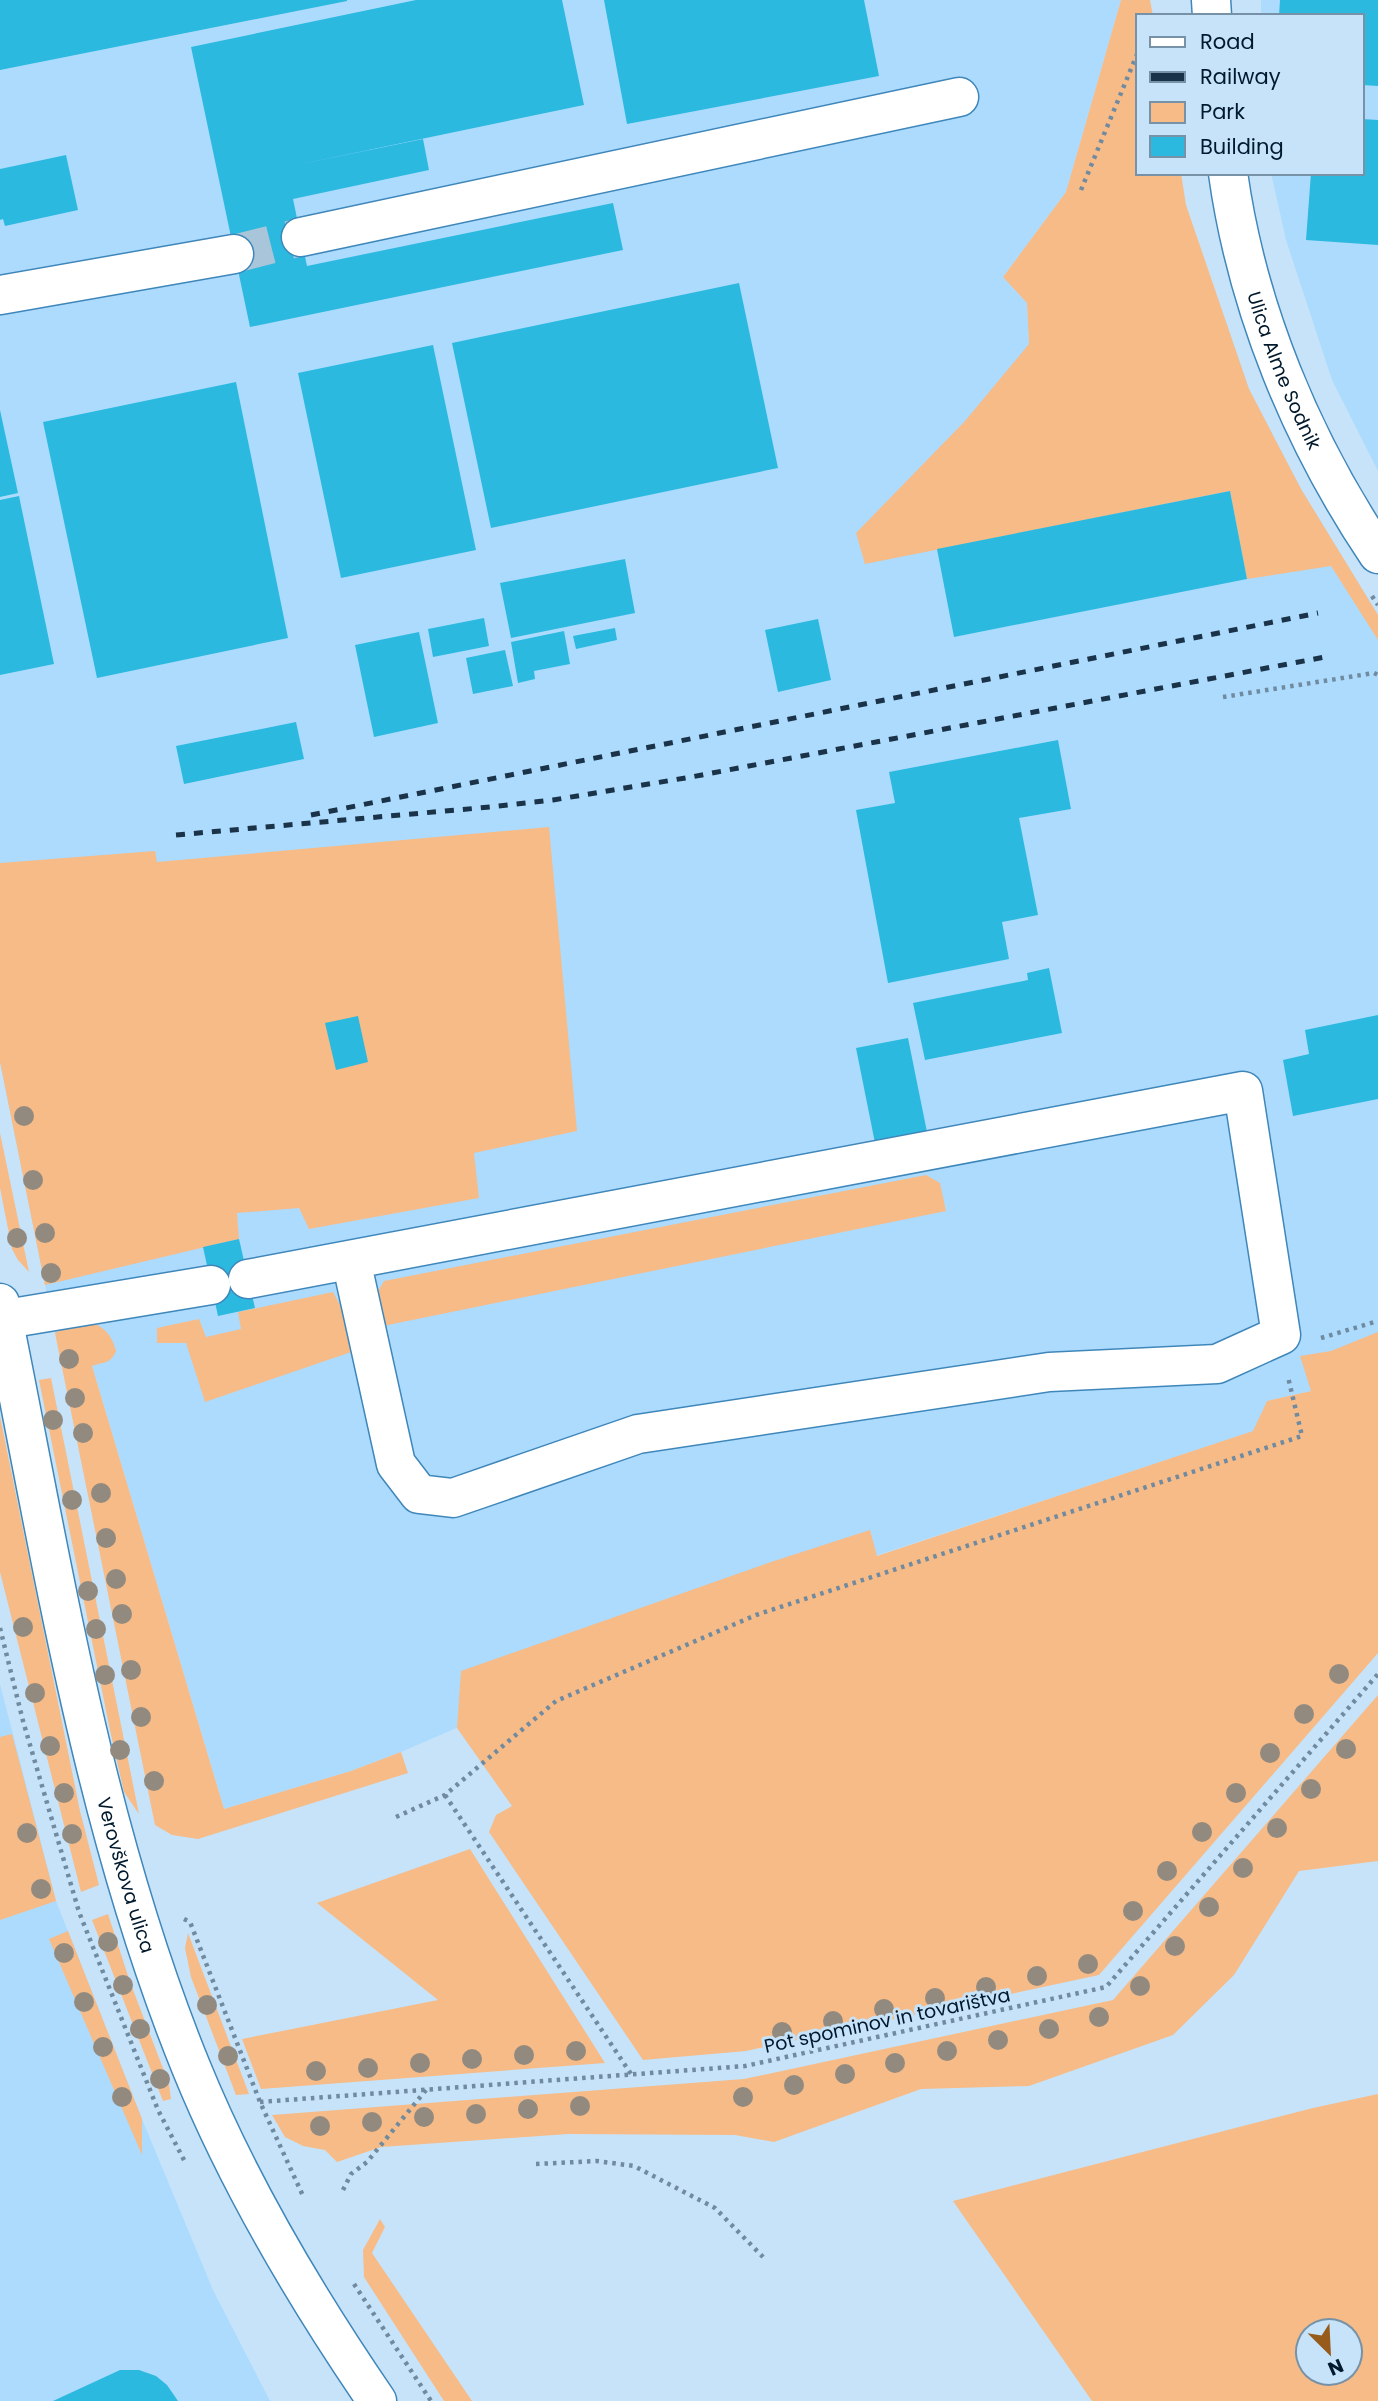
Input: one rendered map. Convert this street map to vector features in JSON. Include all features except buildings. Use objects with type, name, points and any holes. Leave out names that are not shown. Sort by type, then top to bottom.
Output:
[{"type":"street","points":[[301,237],[959,97]]},
{"type":"street","name":"Ulica Alme Sodnik","points":[[1228,175],[1237,226],[1256,299],[1292,398],[1337,488],[1378,554]]},
{"type":"street","points":[[0,295],[234,254]]},
{"type":"street","points":[[248,1279],[1243,1091],[1281,1335],[1217,1364],[1049,1372],[638,1434],[453,1498],[419,1494],[396,1464],[351,1260]]},
{"type":"street","points":[[1,1314],[211,1285]]},
{"type":"street","name":"Verovškova ulica","points":[[1,1314],[101,1790],[131,1896],[172,2016],[208,2106],[266,2221],[327,2328],[377,2401]]},
{"type":"path","points":[[1081,190],[1136,57]]},
{"type":"path","points":[[1223,696],[1351,676],[1374,673],[1378,675]]},
{"type":"path","points":[[396,1817],[445,1795],[556,1701],[756,1615],[1302,1436],[1291,1395],[1281,1335],[1300,1339],[1323,1338],[1378,1321]]},
{"type":"path","points":[[0,1629],[69,1885],[158,2110]]},
{"type":"path","name":"Pot spominov in tovarištva","points":[[260,2102],[745,2066],[1106,1987],[1378,1674]]},
{"type":"path","points":[[445,1795],[631,2074]]},
{"type":"path","points":[[131,1896],[190,1922],[260,2102],[306,2205]]},
{"type":"path","points":[[343,2190],[351,2174],[367,2162],[427,2090]]},
{"type":"path","points":[[536,2164],[597,2161],[634,2166],[715,2208],[763,2257]]},
{"type":"path","points":[[348,2274],[431,2401]]},
{"type":"shaded area","points":[[0,0],[1121,0],[1066,192],[1003,277],[1027,303],[1029,344],[1218,299],[1249,389],[1301,489],[1378,615],[1378,1400],[1311,1391],[1267,1401],[1254,1431],[784,1586],[401,1752],[351,1771],[224,1809],[92,1366],[55,1333],[0,1062]]},
{"type":"shaded area","points":[[1261,0],[1378,0],[1378,471],[1332,380],[1286,240],[1271,175],[1364,175],[1364,14],[1261,14]]},
{"type":"shaded area","points":[[0,1684],[56,1901],[213,2290],[270,2401],[0,2401]]},
{"type":"green space","points":[[1121,0],[1150,0],[1153,14],[1136,14],[1136,175],[1181,175],[1186,205],[1249,389],[1301,489],[1378,615],[1378,640],[1331,566],[1247,579],[1230,491],[865,564],[856,533],[965,421],[1029,344],[1027,303],[1003,277],[1066,192]]},
{"type":"green space","points":[[549,827],[577,1131],[474,1153],[479,1198],[309,1229],[299,1208],[237,1213],[239,1239],[45,1285],[0,1062],[0,863],[155,851],[157,862]]},
{"type":"green space","points":[[0,1133],[29,1272],[12,1249],[0,1188]]},
{"type":"green space","points":[[926,1175],[940,1183],[946,1211],[383,1326],[377,1293],[384,1281]]},
{"type":"green space","points":[[333,1292],[363,1348],[205,1402],[186,1343],[157,1343],[157,1328],[199,1319],[206,1337],[241,1329],[238,1312]]},
{"type":"green space","points":[[93,1323],[108,1334],[116,1351],[109,1360],[92,1366],[224,1809],[351,1771],[401,1752],[408,1773],[198,1839],[172,1835],[155,1825],[55,1333],[64,1328]]},
{"type":"green space","points":[[1378,1332],[1378,1653],[1099,1975],[746,2051],[643,2060],[489,1832],[496,1815],[512,1806],[457,1728],[461,1671],[870,1530],[877,1556],[1253,1431],[1267,1401],[1311,1391],[1300,1356],[1331,1351]]},
{"type":"green space","points":[[51,1378],[139,1814],[124,1792],[39,1380]]},
{"type":"green space","points":[[0,1416],[80,1811],[99,1885],[81,1892],[0,1572]]},
{"type":"green space","points":[[1378,1695],[1378,1861],[1299,1871],[1234,1975],[1173,2035],[1029,2086],[921,2089],[774,2142],[735,2135],[568,2134],[381,2147],[337,2162],[325,2150],[303,2146],[285,2137],[272,2115],[744,2079],[1113,2000]]},
{"type":"green space","points":[[12,1734],[56,1901],[0,1920],[0,1737]]},
{"type":"green space","points":[[470,1849],[605,2063],[261,2089],[242,2039],[438,2000],[317,1903]]},
{"type":"green space","points":[[108,1914],[130,1982],[169,2084],[171,2099],[163,2101],[92,1920]]},
{"type":"green space","points":[[68,1931],[142,2119],[142,2155],[49,1939]]},
{"type":"green space","points":[[188,1933],[249,2094],[236,2095],[191,1977],[185,1948]]},
{"type":"green space","points":[[1378,2094],[1378,2401],[1092,2401],[953,2201],[1313,2108]]},
{"type":"green space","points":[[380,2219],[385,2227],[372,2253],[472,2401],[444,2401],[364,2277],[363,2250]]},
{"type":"tunnel","points":[[234,254],[301,237]]},
{"type":"railway","points":[[311,815],[1318,613]]},
{"type":"railway","points":[[176,835],[553,800],[691,777],[1325,657]]}]
